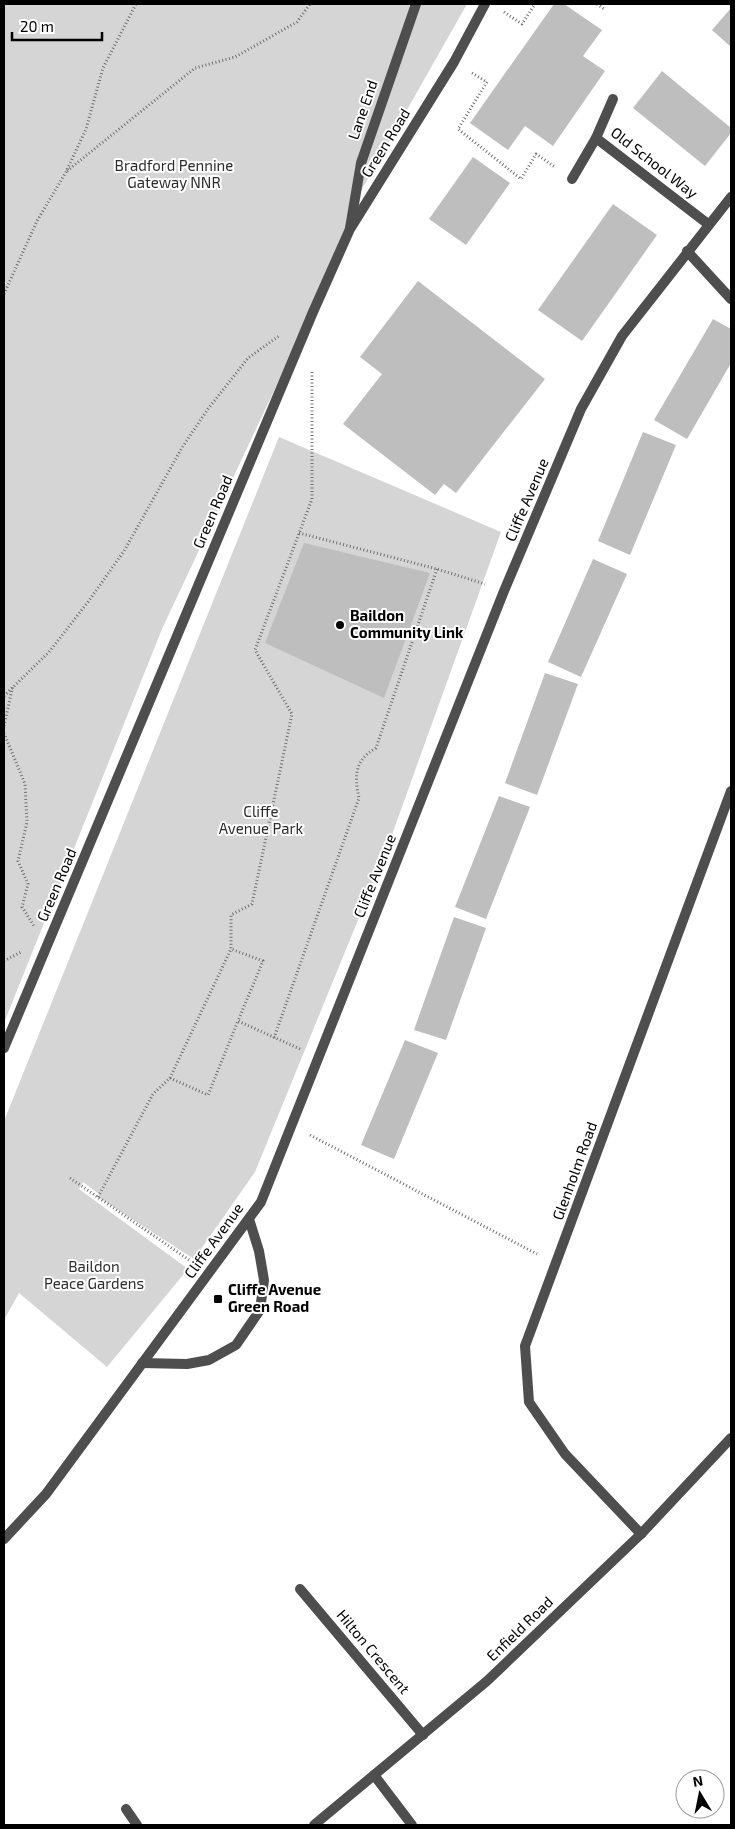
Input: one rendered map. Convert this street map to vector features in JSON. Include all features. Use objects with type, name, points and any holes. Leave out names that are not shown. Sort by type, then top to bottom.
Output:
[{"type":"street","name":"Lane End","points":[[350,229],[361,163],[416,4]]},
{"type":"street","name":"Green Road","points":[[4,1048],[51,940],[309,321],[350,229],[454,62],[484,4]]},
{"type":"street","points":[[596,138],[613,99]]},
{"type":"street","name":"Old School Way","points":[[572,179],[596,138],[708,224]]},
{"type":"street","name":"Cliffe Avenue","points":[[4,1540],[46,1494],[261,1202],[504,591],[581,409],[622,336],[731,197]]},
{"type":"street","points":[[687,251],[731,299]]},
{"type":"street","name":"Glenholm Road","points":[[640,1534],[565,1454],[529,1402],[525,1346],[731,790]]},
{"type":"street","points":[[142,1363],[187,1364],[209,1360],[236,1345],[260,1310],[264,1280],[259,1251],[249,1219]]},
{"type":"street","name":"Enfield Road","points":[[314,1825],[487,1681],[640,1534],[731,1438]]},
{"type":"street","name":"Hilton Crescent","points":[[300,1589],[423,1735]]},
{"type":"street","points":[[374,1775],[412,1825]]},
{"type":"street","points":[[126,1809],[137,1825]]},
{"type":"path","points":[[4,294],[37,221],[66,172],[86,129],[103,68],[136,4]]},
{"type":"path","points":[[66,172],[195,68],[235,57],[297,22],[310,4]]},
{"type":"path","points":[[498,9],[522,24],[535,4]]},
{"type":"path","points":[[597,4],[604,10]]},
{"type":"path","points":[[487,82],[458,129],[521,179],[536,154],[572,179]]},
{"type":"path","points":[[4,696],[13,684],[49,652],[88,602],[124,551],[183,446],[208,409],[248,358],[280,335]]},
{"type":"path","points":[[98,1197],[153,1094],[170,1078],[231,949],[231,915],[252,904],[292,714],[255,650],[312,499],[312,360]]},
{"type":"path","points":[[299,533],[437,569],[504,591]]},
{"type":"path","points":[[274,1038],[359,798],[356,782],[357,766],[367,753],[376,748],[437,569]]},
{"type":"path","points":[[4,726],[13,684]]},
{"type":"path","points":[[4,733],[25,784],[27,822],[18,861],[28,884],[22,907],[32,924],[51,940],[4,960]]},
{"type":"path","points":[[170,1078],[208,1095],[263,961],[231,949]]},
{"type":"path","points":[[238,1021],[274,1038],[320,1056]]},
{"type":"path","points":[[292,1125],[556,1264]]},
{"type":"path","points":[[70,1178],[208,1274]]},
{"type":"green space","name":"Bradford Pennine Gateway NNR","points":[[4,4],[467,4],[361,191],[350,229],[162,629],[4,1023]]},
{"type":"green space","name":"Cliffe Avenue Park","points":[[279,437],[501,532],[385,854],[255,1172],[194,1259],[98,1197],[99,1194],[83,1182],[79,1189],[188,1269],[107,1367],[19,1293],[4,1320],[4,1121]]},
{"type":"building","points":[[554,4],[564,4],[602,30],[583,56],[605,71],[553,146],[525,126],[508,150],[470,123]]},
{"type":"building","points":[[731,8],[731,47],[712,30]]},
{"type":"building","points":[[662,71],[731,128],[731,133],[705,166],[633,108]]},
{"type":"building","points":[[473,157],[510,183],[466,245],[429,219]]},
{"type":"building","points":[[613,204],[657,235],[582,341],[538,310]]},
{"type":"building","points":[[418,281],[545,379],[456,493],[444,484],[435,495],[343,424],[382,374],[360,357]]},
{"type":"building","points":[[713,319],[731,329],[731,363],[687,439],[654,420]]},
{"type":"building","points":[[643,432],[676,445],[630,555],[598,541]]},
{"type":"building","name":"Baildon Community Link","points":[[304,543],[430,573],[384,698],[265,643]]},
{"type":"building","points":[[593,559],[627,574],[581,677],[548,662]]},
{"type":"building","points":[[545,673],[578,684],[537,795],[505,783]]},
{"type":"building","points":[[499,796],[530,807],[486,919],[455,907]]},
{"type":"building","points":[[454,917],[486,928],[446,1040],[414,1030]]},
{"type":"building","points":[[405,1040],[438,1053],[394,1159],[361,1145]]},
{"type":"place","name":"Baildon Community Link","points":[[340,625]]},
{"type":"place","name":"Cliffe Avenue Green Road","points":[[218,1299]]},
{"type":"park label","name":"Baildon Peace Gardens","points":[[94,1276]]}]
